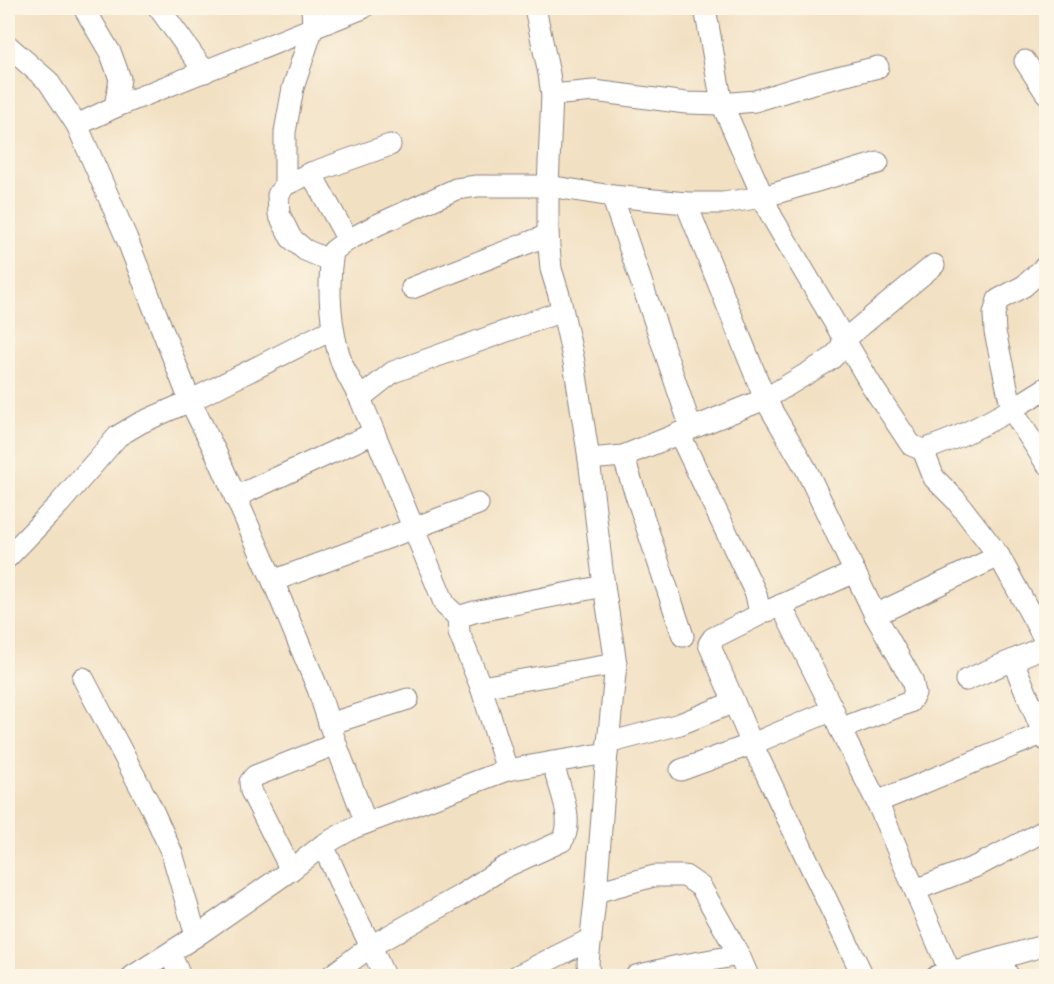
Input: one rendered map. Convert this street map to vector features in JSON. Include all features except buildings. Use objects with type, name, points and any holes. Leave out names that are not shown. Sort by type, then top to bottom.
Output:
[{"type":"street","points":[[84,8],[111,54],[120,79],[115,107]]},
{"type":"street","points":[[159,8],[205,72]]},
{"type":"street","points":[[77,125],[115,107],[205,72],[312,17],[363,8]]},
{"type":"street","points":[[535,8],[552,96],[548,186],[551,269],[560,295],[574,362],[616,664],[588,962],[589,976]]},
{"type":"street","points":[[711,9],[722,104],[772,218],[872,386],[911,445],[923,450],[938,445],[1012,410],[1047,388]]},
{"type":"street","points":[[285,185],[285,132],[292,88],[312,17]]},
{"type":"street","points":[[8,46],[48,81],[77,125],[127,239],[190,401],[236,496],[318,689],[366,823]]},
{"type":"street","points":[[1025,61],[1047,93]]},
{"type":"street","points":[[552,96],[594,91],[686,103],[722,104],[755,101],[878,67]]},
{"type":"street","points":[[331,261],[305,250],[291,238],[279,214],[278,195],[285,185],[311,173],[390,145]]},
{"type":"street","points":[[507,770],[481,687],[459,633],[458,617],[445,605],[360,398],[342,364],[331,309],[333,251],[348,240],[379,224],[456,189],[477,186],[548,186],[612,196],[686,203],[723,203],[763,197],[878,163]]},
{"type":"street","points":[[311,173],[348,240]]},
{"type":"street","points":[[612,196],[685,430],[756,594],[759,609],[757,616]]},
{"type":"street","points":[[681,770],[752,744],[910,702],[915,693],[912,680],[875,615],[806,469],[765,399],[686,203]]},
{"type":"street","points":[[412,288],[548,235]]},
{"type":"street","points":[[589,459],[623,456],[765,399],[831,359],[840,351],[844,340],[934,265]]},
{"type":"street","points":[[1047,266],[1024,286],[998,300],[994,314],[995,332],[1012,410],[1047,464]]},
{"type":"street","points":[[1024,286],[1047,288]]},
{"type":"street","points":[[360,398],[393,372],[562,311]]},
{"type":"street","points":[[10,549],[59,504],[118,436],[333,328]]},
{"type":"street","points":[[236,496],[374,433]]},
{"type":"street","points":[[923,450],[934,478],[956,500],[999,556],[1047,644],[966,680]]},
{"type":"street","points":[[623,456],[683,636]]},
{"type":"street","points":[[273,581],[478,504]]},
{"type":"street","points":[[875,615],[999,556]]},
{"type":"street","points":[[855,572],[757,616],[713,638],[709,644],[752,744],[863,976]]},
{"type":"street","points":[[458,617],[604,586]]},
{"type":"street","points":[[781,605],[878,802],[915,890],[943,974],[1004,967],[1047,945]]},
{"type":"street","points":[[878,802],[1045,737],[1013,661]]},
{"type":"street","points":[[481,687],[616,664]]},
{"type":"street","points":[[83,678],[152,809],[172,853],[196,936]]},
{"type":"street","points":[[329,724],[408,699]]},
{"type":"street","points":[[133,976],[196,936],[323,845],[353,828],[507,770],[608,748],[680,724],[734,702]]},
{"type":"street","points":[[291,870],[250,791],[249,782],[255,776],[336,744]]},
{"type":"street","points":[[331,976],[371,946],[458,897],[503,867],[562,841],[566,835],[567,815],[552,762]]},
{"type":"street","points":[[915,890],[977,866],[1047,830]]},
{"type":"street","points":[[323,845],[384,976]]},
{"type":"street","points":[[596,892],[654,876],[685,876],[702,887],[748,976]]},
{"type":"street","points":[[517,976],[591,939]]},
{"type":"street","points":[[170,953],[180,976]]},
{"type":"street","points":[[636,976],[739,955]]}]
